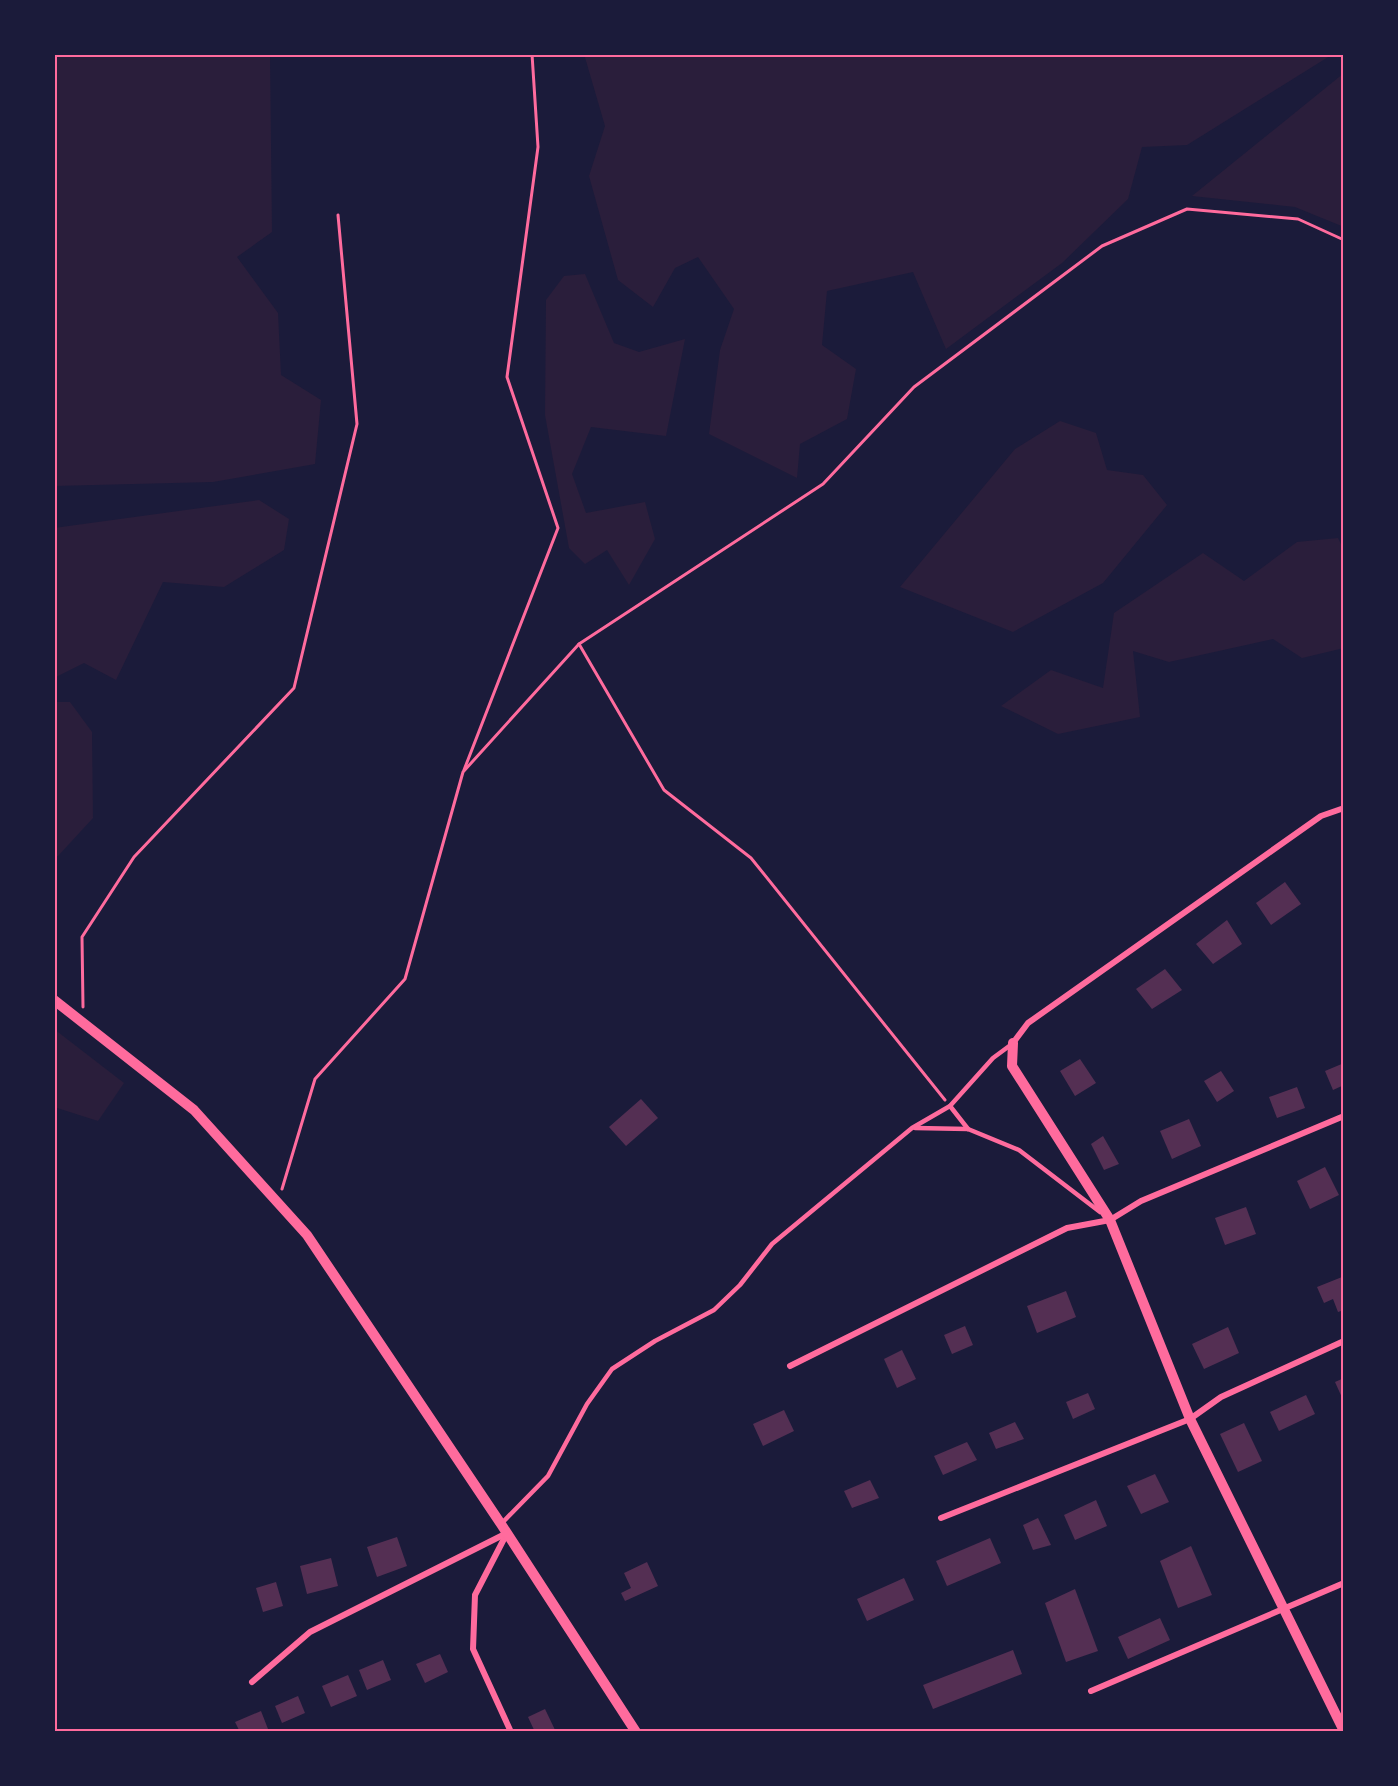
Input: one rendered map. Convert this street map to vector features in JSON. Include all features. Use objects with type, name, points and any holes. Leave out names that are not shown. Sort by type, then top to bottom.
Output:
[{"type":"street","points":[[1344,808],[1322,816],[1028,1023],[1013,1043],[1012,1066],[1110,1220],[1190,1419],[1344,1731]]},
{"type":"street","points":[[54,1000],[194,1110],[307,1235],[504,1529],[636,1732]]},
{"type":"street","points":[[790,1366],[1066,1228],[1110,1220],[1141,1201],[1344,1116]]},
{"type":"street","points":[[941,1518],[1190,1419],[1221,1397],[1344,1341]]},
{"type":"street","points":[[252,1682],[310,1632],[504,1529]]},
{"type":"street","points":[[504,1529],[475,1595],[473,1649],[511,1732]]},
{"type":"street","points":[[1091,1691],[1283,1611],[1344,1583]]},
{"type":"lane","points":[[504,1529],[548,1476],[587,1404],[612,1369],[655,1341],[714,1310],[740,1286],[772,1244],[912,1128],[950,1106],[993,1058],[1013,1043]]},
{"type":"lane","points":[[950,1106],[968,1129]]},
{"type":"lane","points":[[912,1128],[968,1129],[1019,1150],[1110,1220]]},
{"type":"path","points":[[278,1203],[315,1079],[405,979],[463,772],[558,528],[507,377],[538,147],[532,54]]},
{"type":"path","points":[[463,772],[579,644],[823,484],[914,387],[1102,246],[1187,209],[1298,219],[1344,240]]},
{"type":"path","points":[[83,1023],[82,937],[134,857],[294,688],[357,424],[338,215]]},
{"type":"path","points":[[579,644],[664,789],[751,858],[950,1106]]},
{"type":"shaded area","points":[[54,54],[270,54],[272,232],[237,257],[278,313],[281,375],[321,400],[315,464],[213,482],[54,486]]},
{"type":"shaded area","points":[[584,54],[1333,54],[1187,145],[1142,147],[1128,199],[1062,263],[946,349],[913,272],[827,291],[822,345],[856,369],[847,419],[800,444],[797,478],[709,434],[720,350],[734,309],[698,257],[675,268],[653,307],[618,280],[589,176],[605,126]]},
{"type":"shaded area","points":[[1344,73],[1344,227],[1295,207],[1192,196]]},
{"type":"shaded area","points":[[585,274],[614,343],[639,352],[685,339],[666,436],[591,427],[572,474],[586,513],[645,502],[655,539],[629,585],[607,550],[585,564],[569,548],[545,415],[546,300],[564,276]]},
{"type":"shaded area","points":[[1060,421],[1096,433],[1107,470],[1143,475],[1167,505],[1103,583],[1013,632],[900,587],[1015,449]]},
{"type":"shaded area","points":[[259,500],[289,519],[284,550],[224,587],[163,582],[116,680],[84,663],[54,678],[54,528]]},
{"type":"shaded area","points":[[1338,538],[1344,550],[1344,648],[1302,658],[1273,639],[1169,662],[1133,651],[1140,717],[1058,734],[1001,706],[1051,670],[1103,688],[1114,613],[1203,553],[1244,581],[1297,542]]},
{"type":"shaded area","points":[[54,702],[70,702],[92,732],[93,818],[58,856],[54,856]]},
{"type":"shaded area","points":[[54,1029],[124,1083],[98,1121],[54,1107]]},
{"type":"building","points":[[1285,882],[1301,904],[1271,925],[1256,903]]},
{"type":"building","points":[[1227,920],[1242,944],[1213,964],[1196,944]]},
{"type":"building","points":[[1165,969],[1182,990],[1152,1009],[1136,989]]},
{"type":"building","points":[[1080,1059],[1096,1083],[1075,1096],[1060,1071]]},
{"type":"building","points":[[1344,1063],[1344,1085],[1333,1090],[1325,1071]]},
{"type":"building","points":[[1221,1071],[1234,1091],[1217,1102],[1204,1081]]},
{"type":"building","points":[[1297,1087],[1305,1108],[1277,1118],[1269,1097]]},
{"type":"building","points":[[641,1099],[658,1118],[626,1146],[609,1127]]},
{"type":"building","points":[[1189,1119],[1201,1146],[1172,1159],[1160,1131]]},
{"type":"building","points":[[1103,1136],[1119,1164],[1104,1170],[1091,1144]]},
{"type":"building","points":[[1325,1167],[1339,1195],[1310,1209],[1297,1181]]},
{"type":"building","points":[[1246,1207],[1256,1234],[1225,1245],[1215,1218]]},
{"type":"building","points":[[1342,1277],[1344,1310],[1338,1312],[1333,1299],[1324,1303],[1317,1287]]},
{"type":"building","points":[[1066,1291],[1076,1317],[1037,1333],[1027,1306]]},
{"type":"building","points":[[965,1326],[973,1345],[952,1354],[944,1335]]},
{"type":"building","points":[[1228,1327],[1239,1353],[1204,1369],[1192,1344]]},
{"type":"building","points":[[902,1350],[916,1379],[897,1388],[884,1359]]},
{"type":"building","points":[[1344,1378],[1344,1402],[1335,1382]]},
{"type":"building","points":[[1088,1393],[1095,1409],[1073,1419],[1066,1402]]},
{"type":"building","points":[[1306,1395],[1315,1414],[1279,1431],[1270,1412]]},
{"type":"building","points":[[784,1410],[794,1431],[763,1446],[753,1424]]},
{"type":"building","points":[[1015,1422],[1024,1439],[996,1449],[989,1433]]},
{"type":"building","points":[[1244,1423],[1262,1461],[1238,1472],[1220,1434]]},
{"type":"building","points":[[967,1442],[977,1460],[943,1475],[934,1456]]},
{"type":"building","points":[[1155,1474],[1169,1502],[1141,1514],[1127,1486]]},
{"type":"building","points":[[870,1480],[879,1498],[852,1508],[844,1491]]},
{"type":"building","points":[[1096,1500],[1107,1526],[1075,1540],[1064,1515]]},
{"type":"building","points":[[1038,1518],[1051,1545],[1033,1550],[1023,1525]]},
{"type":"building","points":[[397,1537],[407,1566],[377,1577],[367,1547]]},
{"type":"building","points":[[990,1538],[1001,1563],[947,1586],[936,1561]]},
{"type":"building","points":[[1191,1546],[1212,1595],[1178,1608],[1160,1561]]},
{"type":"building","points":[[331,1558],[338,1586],[307,1594],[300,1566]]},
{"type":"building","points":[[647,1562],[658,1586],[625,1601],[621,1593],[631,1588],[624,1573]]},
{"type":"building","points":[[904,1578],[914,1600],[867,1621],[857,1599]]},
{"type":"building","points":[[276,1582],[283,1606],[263,1612],[256,1588]]},
{"type":"building","points":[[1075,1589],[1098,1651],[1066,1662],[1045,1603]]},
{"type":"building","points":[[1160,1618],[1170,1640],[1128,1659],[1118,1637]]},
{"type":"building","points":[[1013,1650],[1022,1674],[933,1709],[923,1685]]},
{"type":"building","points":[[440,1654],[448,1672],[425,1683],[416,1664]]},
{"type":"building","points":[[383,1660],[391,1680],[367,1690],[359,1670]]},
{"type":"building","points":[[348,1675],[357,1696],[331,1707],[322,1686]]},
{"type":"building","points":[[298,1696],[305,1713],[282,1723],[275,1706]]},
{"type":"building","points":[[545,1709],[556,1732],[535,1732],[528,1717]]},
{"type":"building","points":[[261,1711],[268,1729],[262,1732],[240,1732],[235,1722]]}]
